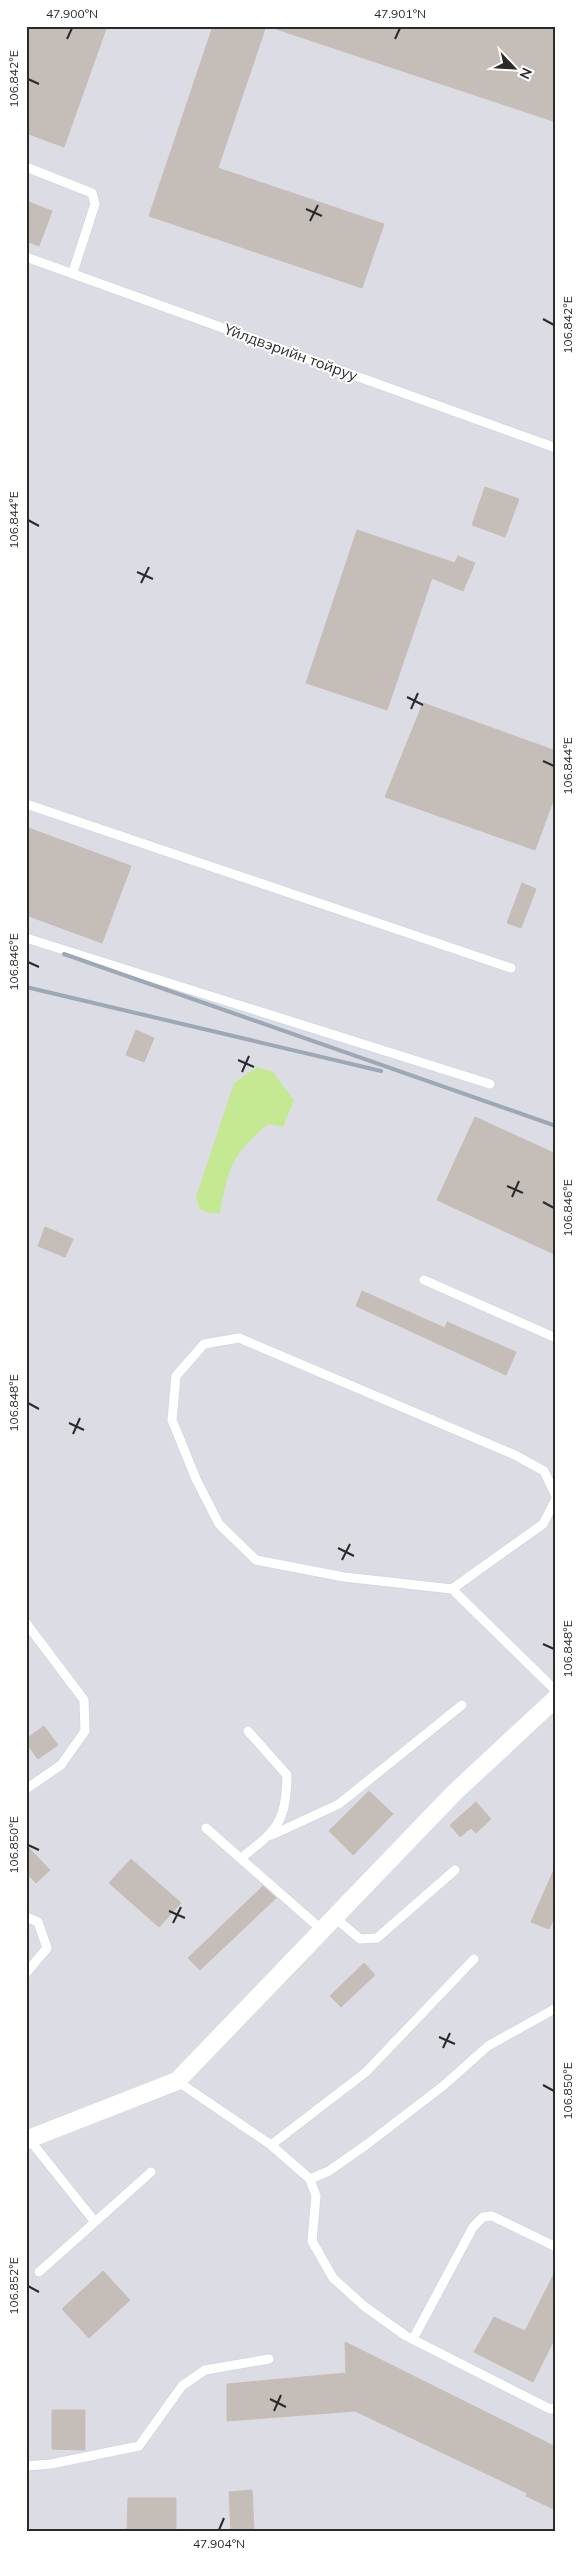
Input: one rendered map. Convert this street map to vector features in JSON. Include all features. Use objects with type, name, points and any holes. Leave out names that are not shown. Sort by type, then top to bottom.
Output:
[{"type":"street","points":[[28,2139],[177,2081],[454,1793],[556,1698]]},
{"type":"lane","points":[[26,166],[92,193],[95,204],[73,272]]},
{"type":"lane","name":"Үйлдвэрийн тойруу","points":[[26,257],[73,272],[556,448]]},
{"type":"lane","points":[[26,804],[511,968]]},
{"type":"lane","points":[[26,938],[490,1084]]},
{"type":"lane","points":[[424,1280],[556,1338]]},
{"type":"lane","points":[[452,1589],[543,1524],[556,1498],[544,1472],[515,1455],[239,1338],[204,1344],[176,1376],[172,1420],[196,1478],[220,1524],[256,1560],[344,1577],[452,1589],[556,1691]]},
{"type":"lane","points":[[26,1623],[84,1700],[85,1730],[61,1765],[26,1789]]},
{"type":"lane","points":[[241,1858],[272,1835],[339,1804],[462,1705]]},
{"type":"lane","points":[[248,1730],[287,1775],[287,1805],[272,1835]]},
{"type":"lane","points":[[206,1828],[322,1930]]},
{"type":"lane","points":[[334,1917],[360,1939],[377,1938],[455,1870]]},
{"type":"lane","points":[[26,1917],[38,1922],[47,1948],[26,1974]]},
{"type":"lane","points":[[271,2145],[366,2072],[474,1959]]},
{"type":"lane","points":[[310,2179],[329,2172],[366,2145],[443,2086],[488,2046],[556,2008]]},
{"type":"lane","points":[[177,2081],[271,2145],[310,2179],[316,2196],[312,2241],[333,2278],[364,2306],[413,2339],[550,2409],[556,2408]]},
{"type":"lane","points":[[28,2139],[95,2222]]},
{"type":"lane","points":[[39,2272],[151,2172]]},
{"type":"lane","points":[[413,2339],[474,2227],[483,2218],[492,2216],[556,2246]]},
{"type":"lane","points":[[26,2466],[51,2464],[140,2446],[182,2386],[205,2370],[269,2359]]},
{"type":"shaded area","points":[[26,26],[556,26],[556,2531],[26,2531]]},
{"type":"green space","points":[[257,1067],[272,1071],[294,1100],[283,1127],[268,1124],[239,1154],[229,1173],[220,1213],[208,1213],[200,1209],[196,1197],[234,1083]]},
{"type":"building","points":[[26,26],[107,26],[64,147],[26,133]]},
{"type":"building","points":[[213,26],[266,26],[218,168],[384,224],[362,288],[149,216]]},
{"type":"building","points":[[277,26],[556,26],[556,122],[276,29]]},
{"type":"building","points":[[26,201],[52,211],[39,246],[26,241]]},
{"type":"building","points":[[485,487],[519,499],[505,537],[472,525]]},
{"type":"building","points":[[357,530],[455,563],[458,556],[475,563],[463,591],[432,578],[387,710],[306,683]]},
{"type":"building","points":[[423,703],[556,751],[556,793],[535,850],[385,797]]},
{"type":"building","points":[[26,827],[131,866],[102,943],[26,915]]},
{"type":"building","points":[[522,883],[536,889],[521,928],[507,923]]},
{"type":"building","points":[[136,1030],[154,1038],[144,1062],[126,1055]]},
{"type":"building","points":[[475,1117],[556,1154],[556,1255],[437,1200]]},
{"type":"building","points":[[45,1227],[73,1239],[65,1257],[38,1246]]},
{"type":"building","points":[[362,1291],[445,1328],[447,1322],[516,1352],[506,1375],[356,1306]]},
{"type":"building","points":[[44,1726],[58,1745],[38,1759],[26,1743],[26,1739]]},
{"type":"building","points":[[369,1791],[393,1814],[353,1855],[329,1831]]},
{"type":"building","points":[[476,1802],[491,1819],[476,1833],[471,1828],[460,1837],[450,1825]]},
{"type":"building","points":[[26,1845],[50,1870],[36,1883],[26,1873]]},
{"type":"building","points":[[131,1859],[181,1903],[159,1927],[109,1883]]},
{"type":"building","points":[[556,1865],[556,1914],[549,1929],[531,1922]]},
{"type":"building","points":[[263,1886],[276,1898],[200,1970],[188,1958]]},
{"type":"building","points":[[364,1963],[375,1975],[341,2007],[330,1996]]},
{"type":"building","points":[[556,2270],[556,2336],[533,2382],[474,2352],[494,2317],[525,2331]]},
{"type":"building","points":[[103,2271],[130,2300],[89,2338],[62,2309]]},
{"type":"building","points":[[345,2342],[556,2447],[556,2510],[526,2496],[527,2493],[355,2411],[227,2421],[227,2384],[346,2373]]},
{"type":"building","points":[[52,2410],[85,2410],[85,2450],[52,2449]]},
{"type":"building","points":[[252,2490],[254,2531],[231,2531],[229,2492]]},
{"type":"building","points":[[128,2498],[176,2498],[176,2531],[127,2531]]},
{"type":"railway","points":[[64,954],[556,1126]]},
{"type":"railway","points":[[26,987],[381,1071]]}]
